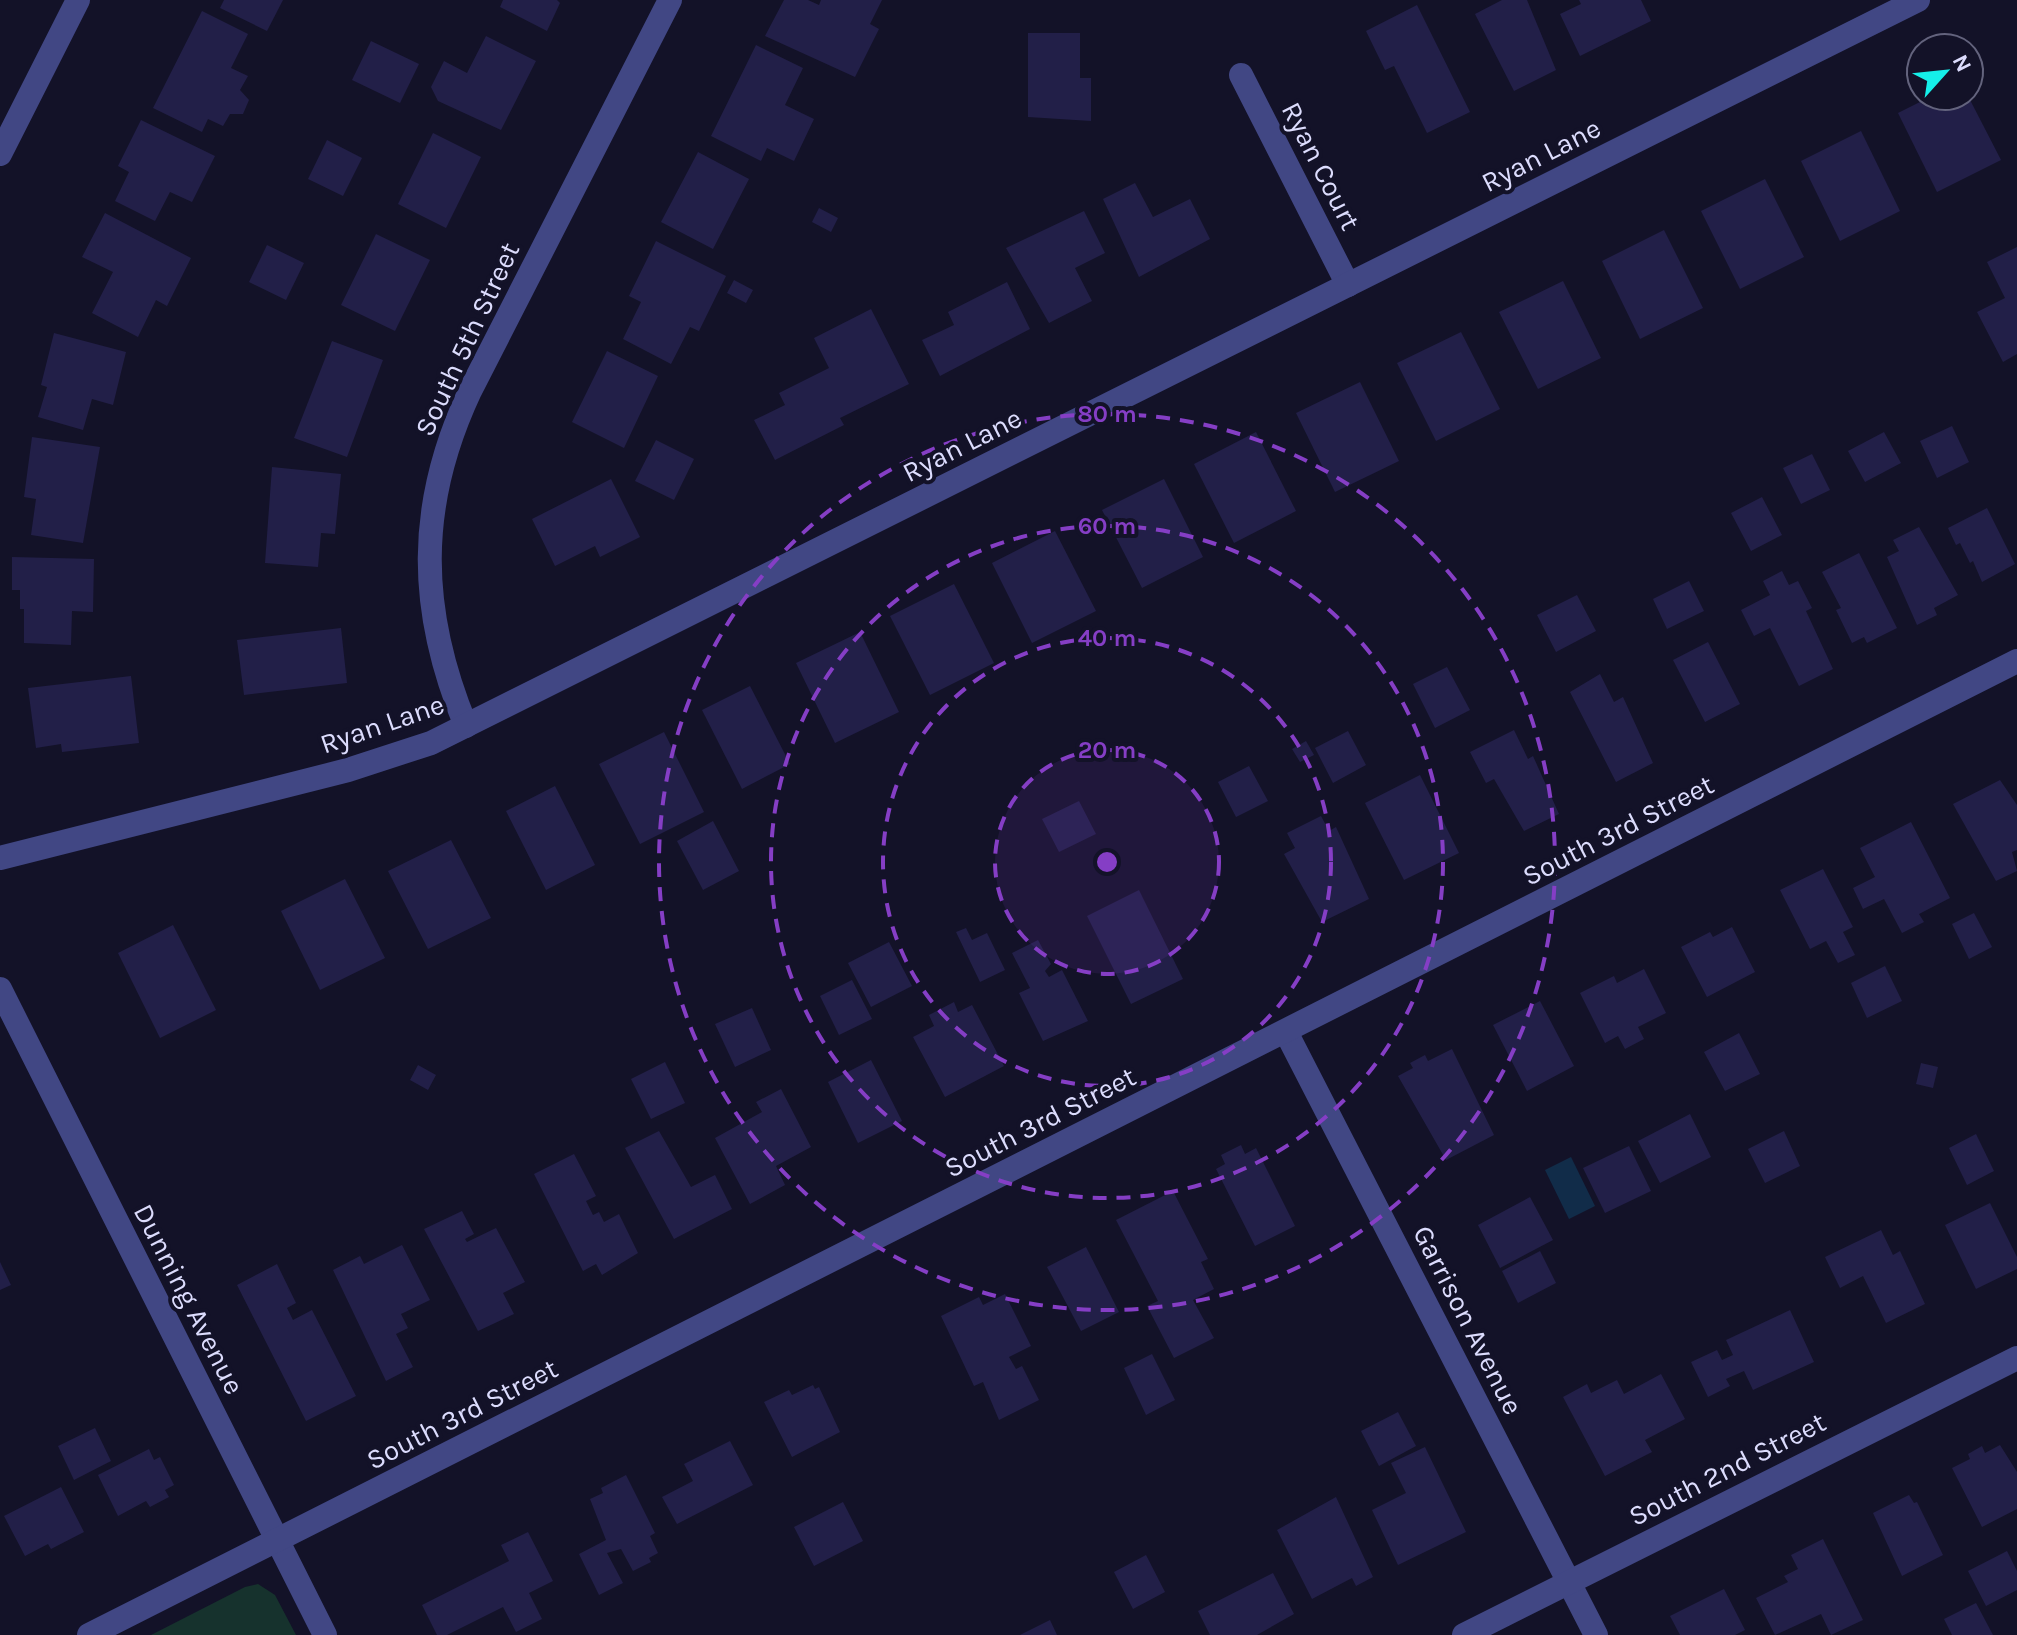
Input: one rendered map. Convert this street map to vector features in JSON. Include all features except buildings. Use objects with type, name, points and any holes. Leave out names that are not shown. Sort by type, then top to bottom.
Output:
[{"type":"street","points":[[0,154],[78,0]]},
{"type":"street","name":"South 5th Street","points":[[466,726],[443,666],[430,591],[432,512],[446,449],[470,391],[670,0]]},
{"type":"street","name":"Ryan Lane","points":[[0,858],[348,770],[410,751],[466,726],[1918,0]]},
{"type":"street","name":"Ryan Court","points":[[1241,75],[1348,285]]},
{"type":"street","name":"South 3rd Street","points":[[89,1635],[2017,661]]},
{"type":"street","name":"Dunning Avenue","points":[[0,989],[325,1635]]},
{"type":"street","name":"Garrison Avenue","points":[[1286,1032],[1596,1635]]},
{"type":"street","name":"South 2nd Street","points":[[1464,1635],[2017,1358]]},
{"type":"green space","points":[[258,1584],[275,1595],[296,1635],[151,1635],[245,1587]]},
{"type":"water","points":[[1571,1157],[1595,1206],[1569,1219],[1545,1170]]}]
